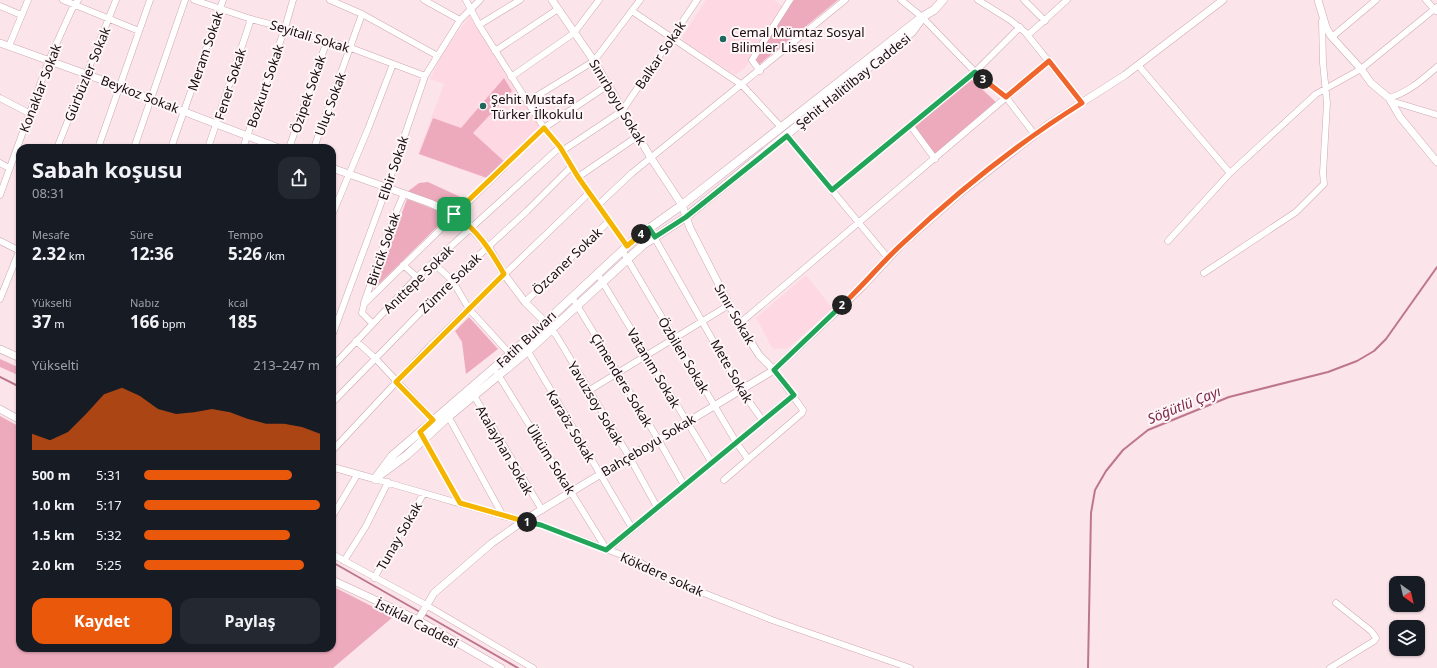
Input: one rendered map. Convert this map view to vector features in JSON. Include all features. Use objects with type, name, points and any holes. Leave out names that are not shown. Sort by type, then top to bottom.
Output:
[{"type":"main road","name":"Şehit Halitilbay Caddesi","points":[[682,205],[922,17],[934,10],[943,0]]},
{"type":"main road","name":"Şehit Halitilbay Caddesi","points":[[496,372],[528,351],[643,245],[686,217],[787,136],[912,32],[922,17]]},
{"type":"main road","name":"Fatih Bulvarı","points":[[496,372],[510,354],[597,273],[649,228],[682,205]]},
{"type":"main road","points":[[422,435],[496,372]]},
{"type":"main road","points":[[375,479],[393,466],[422,435],[433,420],[447,414]]},
{"type":"street","points":[[9,46],[28,0]]},
{"type":"street","points":[[64,0],[77,3],[109,20],[139,31]]},
{"type":"street","name":"Gürbüzler Sokak","points":[[59,144],[116,0]]},
{"type":"street","points":[[99,144],[150,0]]},
{"type":"street","points":[[135,144],[185,0]]},
{"type":"street","name":"Seyitali Sokak","points":[[194,0],[251,20],[285,28],[351,48],[425,76]]},
{"type":"street","name":"Meram Sokak","points":[[172,144],[223,0]]},
{"type":"street","name":"Bozkurt Sokak","points":[[245,144],[285,28],[293,0]]},
{"type":"street","points":[[330,0],[362,14],[436,55]]},
{"type":"street","name":"Özbilen Sokak","points":[[466,0],[478,25],[527,102],[544,128],[561,149],[571,167],[609,221],[625,248],[628,259],[736,442],[748,459]]},
{"type":"street","name":"Elbir Sokak","points":[[336,325],[387,188],[425,76],[436,55],[460,20],[480,0]]},
{"type":"street","points":[[478,25],[520,0]]},
{"type":"street","name":"Sınırboyu Sokak","points":[[552,0],[594,61],[651,158],[682,205]]},
{"type":"street","points":[[511,77],[574,33],[599,0]]},
{"type":"street","points":[[527,102],[594,61],[640,0]]},
{"type":"street","name":"Balkar Sokak","points":[[561,149],[622,110],[672,39],[697,0]]},
{"type":"street","points":[[598,205],[651,158],[760,71],[845,0]]},
{"type":"street","points":[[901,0],[922,17],[975,72],[1006,97],[1035,135]]},
{"type":"street","points":[[978,0],[1020,28],[1049,61],[1082,103]]},
{"type":"street","points":[[1024,0],[1045,20]]},
{"type":"street","points":[[1028,36],[1067,0]]},
{"type":"street","name":"Bahçeboyu Sokak","points":[[419,619],[434,593],[492,543],[523,521],[774,370],[863,286],[901,245],[964,190],[1035,135],[1098,94],[1223,0]]},
{"type":"street","points":[[1204,273],[1296,212],[1324,184],[1323,173],[1326,123],[1325,88],[1322,17],[1318,0]]},
{"type":"street","points":[[1332,37],[1376,0]]},
{"type":"street","points":[[1168,241],[1230,174],[1316,94],[1361,69],[1436,9],[1426,0]]},
{"type":"street","points":[[428,1],[460,20]]},
{"type":"street","points":[[760,71],[752,60],[787,1]]},
{"type":"street","name":"Konaklar Sokak","points":[[18,144],[49,60],[72,9],[77,3]]},
{"type":"street","points":[[0,6],[21,15]]},
{"type":"street","points":[[495,51],[558,9]]},
{"type":"street","points":[[632,11],[742,85],[781,128]]},
{"type":"street","name":"Uluç Sokak","points":[[315,144],[362,14]]},
{"type":"street","points":[[1322,17],[1332,37],[1361,69],[1371,83],[1391,101],[1437,115]]},
{"type":"street","name":"Fener Sokak","points":[[210,144],[251,20]]},
{"type":"street","points":[[832,190],[975,72],[1020,28]]},
{"type":"street","name":"Özipek Sokak","points":[[290,144],[327,41]]},
{"type":"street","name":"Beykoz Sokak","points":[[0,43],[49,60],[269,144]]},
{"type":"street","points":[[740,324],[1049,61]]},
{"type":"street","points":[[336,205],[368,129],[392,64]]},
{"type":"street","points":[[1138,65],[1230,174]]},
{"type":"street","points":[[1389,98],[1399,95],[1414,87],[1437,67]]},
{"type":"street","points":[[372,323],[362,313],[364,304],[454,214],[544,128],[608,85]]},
{"type":"street","points":[[0,98],[29,113]]},
{"type":"street","points":[[1389,98],[1400,117],[1437,162]]},
{"type":"street","points":[[910,125],[935,159]]},
{"type":"street","points":[[578,177],[638,136]]},
{"type":"street","points":[[787,136],[888,258]]},
{"type":"street","name":"Anıttepe Sokak","points":[[336,363],[417,277],[561,149]]},
{"type":"street","name":"Konaklar Sokak","points":[[0,194],[16,150]]},
{"type":"street","points":[[0,163],[9,168]]},
{"type":"street","name":"Zümre Sokak","points":[[336,399],[452,280],[527,211],[571,167]]},
{"type":"street","points":[[336,170],[454,214],[471,228],[488,246],[504,274],[525,302],[545,322]]},
{"type":"street","points":[[336,447],[396,382],[468,309],[589,193]]},
{"type":"street","name":"Biricik Sokak","points":[[364,304],[384,244],[404,194]]},
{"type":"street","name":"Sınır Sokak","points":[[682,205],[686,217],[729,305],[758,355],[774,370],[794,395],[803,410],[802,413],[748,459]]},
{"type":"street","name":"Özcaner Sokak","points":[[525,302],[609,221]]},
{"type":"street","name":"Mete Sokak","points":[[649,228],[703,320],[741,390],[763,421]]},
{"type":"street","points":[[0,242],[16,249]]},
{"type":"street","points":[[0,299],[16,261]]},
{"type":"street","points":[[433,263],[452,280],[468,309],[510,354]]},
{"type":"street","points":[[403,265],[417,277]]},
{"type":"street","name":"Vatanım Sokak","points":[[597,273],[712,463]]},
{"type":"street","name":"Çimendere Sokak","points":[[572,297],[658,439],[684,485]]},
{"type":"street","points":[[588,391],[646,354],[729,305]]},
{"type":"street","name":"Yavuzsoy Sokak","points":[[545,322],[630,458],[657,507]]},
{"type":"street","points":[[356,341],[375,358],[433,420]]},
{"type":"street","name":"Karaöz Sokak","points":[[523,343],[632,528]]},
{"type":"street","points":[[0,349],[16,355]]},
{"type":"street","name":"Ülküm Sokak","points":[[496,372],[572,492],[606,550]]},
{"type":"street","name":"Atalayhan Sokak","points":[[472,392],[542,510]]},
{"type":"street","points":[[606,550],[794,395]]},
{"type":"street","points":[[0,409],[16,418]]},
{"type":"street","points":[[447,414],[503,516]]},
{"type":"street","points":[[422,435],[460,503]]},
{"type":"street","points":[[724,480],[748,459]]},
{"type":"street","points":[[336,468],[375,479]]},
{"type":"street","points":[[336,510],[357,475]]},
{"type":"street","name":"Kökdere sokak","points":[[375,479],[503,516],[541,525],[638,561],[668,579],[772,620],[910,668]]},
{"type":"street","points":[[344,561],[366,526],[388,482]]},
{"type":"street","name":"Tunay Sokak","points":[[374,578],[424,493]]},
{"type":"street","points":[[336,556],[533,668]]},
{"type":"street","name":"İstiklal Caddesi","points":[[336,582],[419,619],[501,668]]},
{"type":"street","points":[[1330,668],[1376,638],[1371,631],[1336,603]]},
{"type":"shaded area","name":"Cemal Mümtaz Sosyal Bilimler Lisesi","points":[[706,0],[774,0],[782,6],[745,68],[735,75],[683,41],[682,37]]},
{"type":"shaded area","points":[[794,0],[838,0],[756,67],[751,60]]},
{"type":"shaded area","name":"Şehit Mustafa Türker İlkokulu","points":[[470,16],[544,128],[491,180],[418,154],[444,84],[430,79],[443,52]]},
{"type":"shaded area","points":[[504,78],[512,91],[473,133],[506,163],[490,179],[419,154],[433,118],[461,128]]},
{"type":"shaded area","points":[[971,79],[997,103],[934,156],[913,127]]},
{"type":"shaded area","points":[[428,182],[467,200],[452,213],[407,192],[419,183]]},
{"type":"shaded area","points":[[407,199],[449,215],[374,289]]},
{"type":"shaded area","points":[[806,275],[833,309],[788,348],[773,349],[756,318]]},
{"type":"shaded area","points":[[469,317],[498,349],[466,374],[462,342],[455,331]]},
{"type":"shaded area","points":[[0,359],[16,366],[16,374],[0,367]]},
{"type":"shaded area","points":[[0,416],[16,425],[16,652],[336,652],[336,588],[393,617],[333,668],[0,668]]},
{"type":"waterway","name":"Söğütlü Çayı","points":[[1088,668],[1091,513],[1095,490],[1106,471],[1123,450],[1148,430],[1229,397],[1328,372],[1357,361],[1374,351],[1386,339],[1437,267]]},
{"type":"waterway","points":[[0,377],[16,385]]},
{"type":"waterway","points":[[336,564],[420,612]]},
{"type":"waterway","points":[[424,614],[518,668]]},
{"type":"place","name":"Cemal Mümtaz Sosyal Bilimler Lisesi","points":[[723,39]]},
{"type":"place","name":"Şehit Mustafa Türker İlkokulu","points":[[483,106]]},
{"type":"route","points":[[1049,61],[1082,103],[1050,123],[1021,144],[929,219],[901,245],[863,286],[774,370],[794,395],[606,550],[541,525],[503,516],[460,503],[420,432],[433,420],[396,382],[430,346],[504,274],[488,246],[471,228],[454,214],[489,183],[516,154],[544,128],[560,147],[578,177],[627,246],[649,228],[655,237],[686,217],[787,136],[832,190],[975,72],[1006,97],[1049,61]]}]
